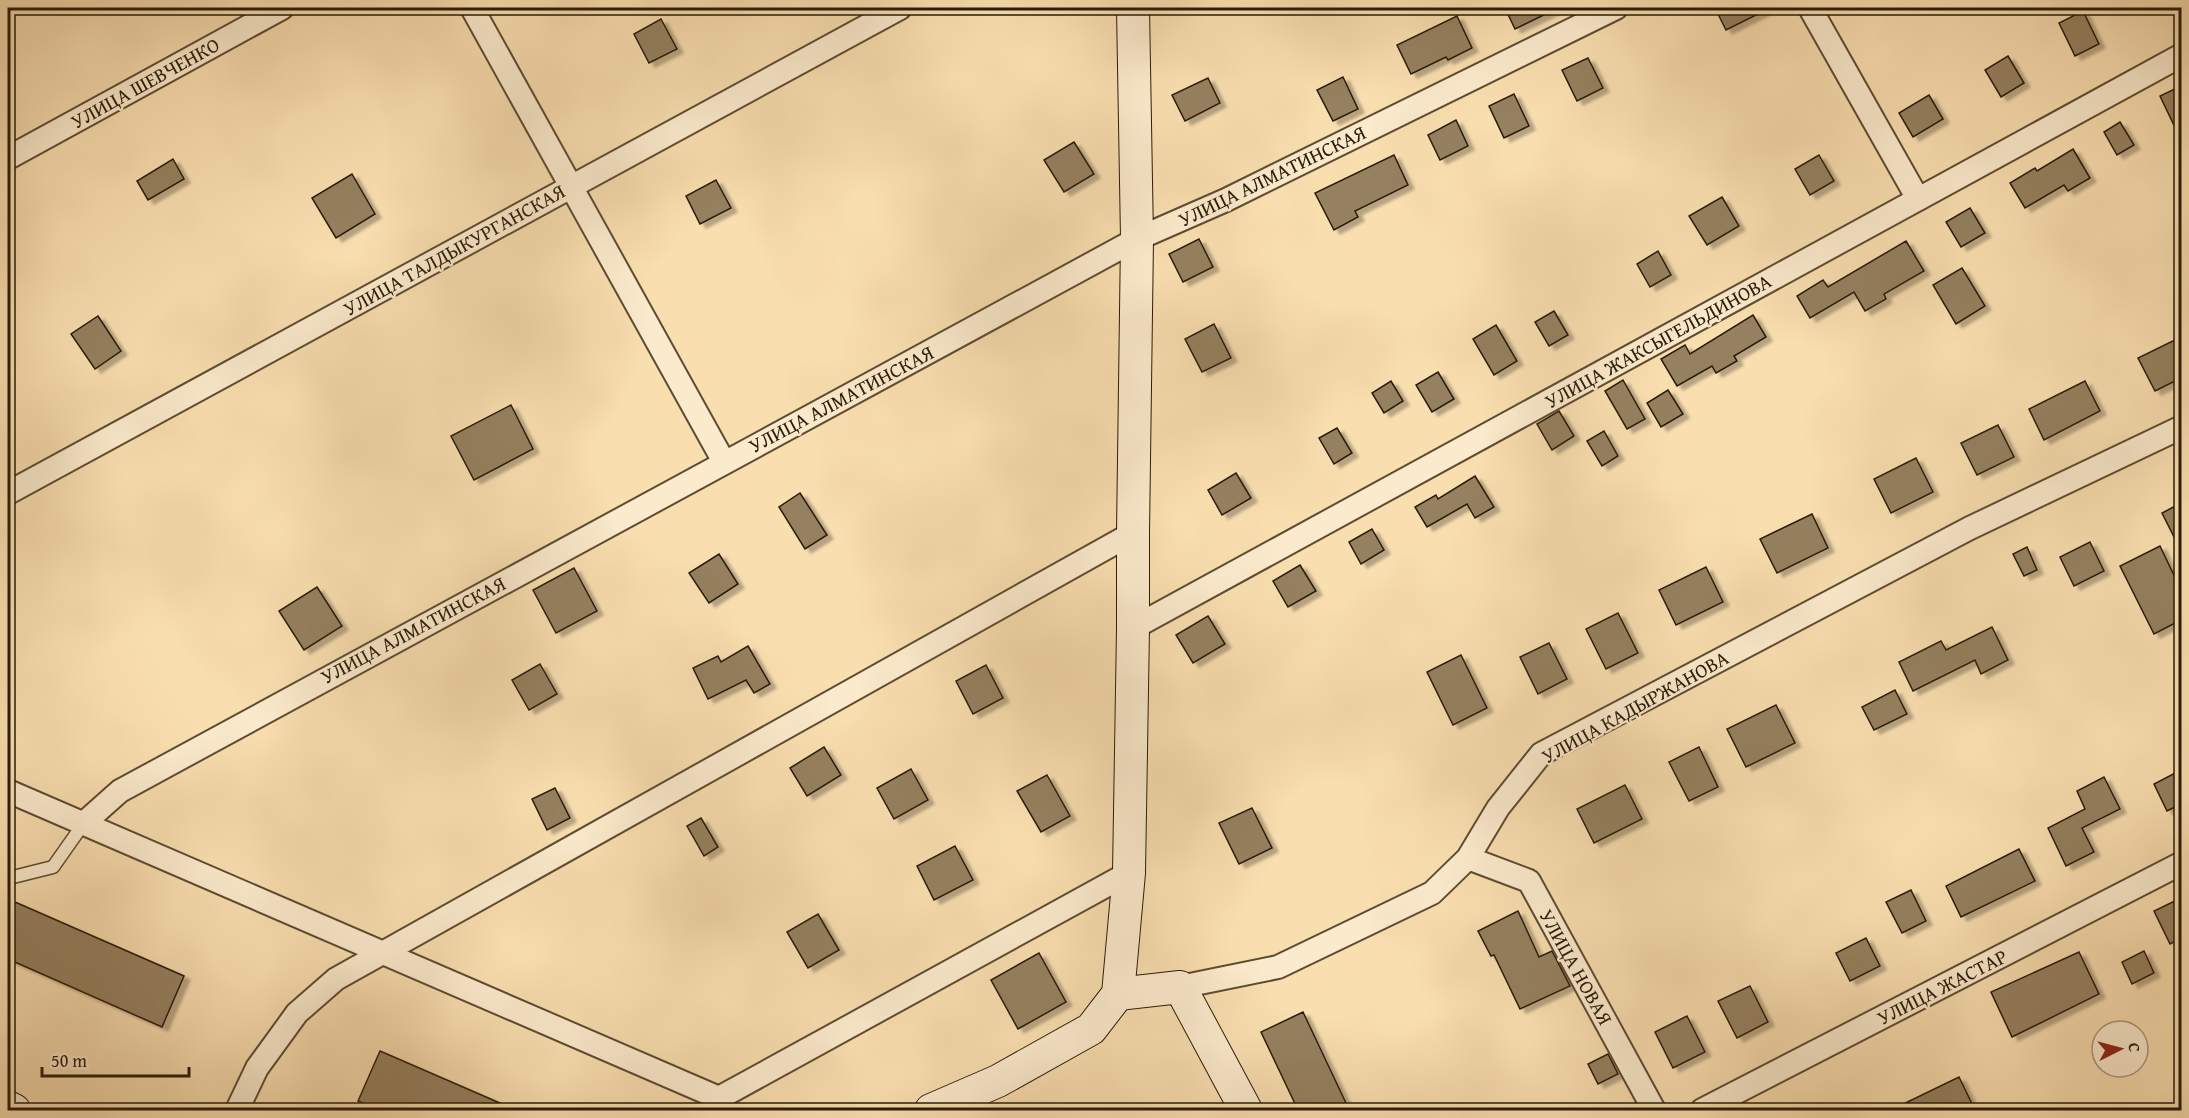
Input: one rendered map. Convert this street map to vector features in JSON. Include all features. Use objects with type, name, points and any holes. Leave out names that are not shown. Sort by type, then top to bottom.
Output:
[{"type":"street","name":"УЛИЦА ШЕВЧЕНКО","points":[[8,158],[282,8]]},
{"type":"street","points":[[472,8],[724,462]]},
{"type":"street","name":"УЛИЦА ТАЛДЫКУРГАНСКАЯ","points":[[8,493],[900,8]]},
{"type":"street","points":[[931,1110],[998,1081],[1090,1029],[1118,994],[1129,873],[1133,628],[1137,239],[1133,8]]},
{"type":"street","name":"УЛИЦА АЛМАТИНСКАЯ","points":[[84,823],[120,791],[1137,239],[1226,200],[1616,8]]},
{"type":"street","points":[[1810,8],[1918,199]]},
{"type":"street","name":"УЛИЦА ЖАКСЫГЕЛЬДИНОВА","points":[[1133,628],[2181,55]]},
{"type":"street","name":"УЛИЦА КАДЫРЖАНОВА","points":[[1118,994],[1180,987],[1278,967],[1432,893],[1468,858],[1498,808],[1541,754],[1970,528],[2181,426]]},
{"type":"street","points":[[237,1110],[257,1068],[297,1013],[336,979],[1133,533]]},
{"type":"street","points":[[8,791],[383,953],[720,1104],[1129,873]]},
{"type":"street","name":"УЛИЦА НОВАЯ","points":[[1468,858],[1529,881],[1654,1110]]},
{"type":"street","name":"УЛИЦА ЖАСТАР","points":[[1702,1110],[2181,863]]},
{"type":"street","points":[[1180,987],[1246,1110]]},
{"type":"street","points":[[8,1107],[15,1110]]},
{"type":"lane","points":[[8,875],[13,877],[53,867],[84,823]]},
{"type":"building","points":[[1505,8],[1558,8],[1515,29]]},
{"type":"building","points":[[1715,8],[1770,8],[1726,30]]},
{"type":"building","points":[[2083,11],[2099,44],[2075,56],[2059,23]]},
{"type":"building","points":[[1457,16],[1472,48],[1448,60],[1446,57],[1411,74],[1397,45]]},
{"type":"building","points":[[661,19],[677,49],[649,63],[634,34]]},
{"type":"building","points":[[2008,56],[2024,83],[2001,97],[1985,70]]},
{"type":"building","points":[[1588,58],[1603,88],[1577,101],[1562,70]]},
{"type":"building","points":[[1343,77],[1358,109],[1333,121],[1317,90]]},
{"type":"building","points":[[1208,78],[1220,103],[1185,121],[1172,95]]},
{"type":"building","points":[[2181,86],[2181,140],[2160,96]]},
{"type":"building","points":[[1514,94],[1529,126],[1504,138],[1489,106]]},
{"type":"building","points":[[1929,95],[1943,119],[1913,137],[1899,113]]},
{"type":"building","points":[[1456,120],[1468,146],[1440,160],[1428,135]]},
{"type":"building","points":[[2120,122],[2134,145],[2117,155],[2104,132]]},
{"type":"building","points":[[1074,142],[1094,174],[1064,192],[1044,160]]},
{"type":"building","points":[[2073,149],[2090,178],[2068,191],[2064,185],[2025,208],[2010,183],[2035,168],[2037,171]]},
{"type":"building","points":[[1394,155],[1408,185],[1355,211],[1358,217],[1334,230],[1315,193]]},
{"type":"building","points":[[1819,155],[1834,181],[1810,195],[1795,169]]},
{"type":"building","points":[[173,159],[184,179],[148,200],[137,181]]},
{"type":"building","points":[[352,174],[375,214],[336,238],[312,198]]},
{"type":"building","points":[[716,180],[731,208],[700,224],[686,196]]},
{"type":"building","points":[[1722,197],[1739,226],[1707,245],[1689,216]]},
{"type":"building","points":[[1970,208],[1985,233],[1961,247],[1946,222]]},
{"type":"building","points":[[1199,239],[1213,267],[1183,282],[1169,254]]},
{"type":"building","points":[[1906,241],[1924,271],[1884,294],[1886,299],[1865,311],[1854,292],[1810,318],[1797,296],[1823,280],[1828,287]]},
{"type":"building","points":[[1658,251],[1671,275],[1650,287],[1637,264]]},
{"type":"building","points":[[1962,268],[1985,306],[1956,324],[1933,285]]},
{"type":"building","points":[[1554,311],[1568,335],[1549,346],[1535,322]]},
{"type":"building","points":[[1753,315],[1766,337],[1734,356],[1737,361],[1716,373],[1712,366],[1677,386],[1661,359],[1685,345],[1690,354]]},
{"type":"building","points":[[98,316],[121,351],[95,369],[71,334]]},
{"type":"building","points":[[1214,324],[1231,358],[1202,372],[1185,339]]},
{"type":"building","points":[[1496,325],[1517,361],[1494,375],[1473,339]]},
{"type":"building","points":[[2181,337],[2181,378],[2155,391],[2138,358]]},
{"type":"building","points":[[1438,372],[1454,399],[1432,412],[1416,385]]},
{"type":"building","points":[[1623,380],[1645,419],[1627,429],[1605,391]]},
{"type":"building","points":[[1391,381],[1403,401],[1384,413],[1372,393]]},
{"type":"building","points":[[2085,381],[2100,411],[2044,440],[2029,409]]},
{"type":"building","points":[[1668,390],[1683,414],[1661,427],[1647,403]]},
{"type":"building","points":[[511,405],[533,449],[474,480],[451,436]]},
{"type":"building","points":[[1559,411],[1574,436],[1552,450],[1537,424]]},
{"type":"building","points":[[1998,425],[2014,457],[1977,475],[1961,443]]},
{"type":"building","points":[[1337,428],[1352,453],[1334,464],[1319,438]]},
{"type":"building","points":[[1604,431],[1618,456],[1602,466],[1587,441]]},
{"type":"building","points":[[1916,458],[1933,492],[1891,513],[1874,479]]},
{"type":"building","points":[[1236,473],[1251,498],[1222,515],[1208,490]]},
{"type":"building","points":[[1475,476],[1494,507],[1475,518],[1467,504],[1427,527],[1415,507],[1436,495],[1438,499]]},
{"type":"building","points":[[800,493],[827,535],[805,549],[779,507]]},
{"type":"building","points":[[2181,503],[2181,551],[2162,513]]},
{"type":"building","points":[[1812,514],[1828,548],[1777,573],[1760,539]]},
{"type":"building","points":[[1372,529],[1384,550],[1361,564],[1349,542]]},
{"type":"building","points":[[2090,542],[2104,571],[2074,586],[2060,557]]},
{"type":"building","points":[[2160,546],[2181,590],[2181,620],[2154,634],[2120,566]]},
{"type":"building","points":[[2027,547],[2037,570],[2024,576],[2013,554]]},
{"type":"building","points":[[719,554],[738,584],[709,603],[689,573]]},
{"type":"building","points":[[1300,565],[1316,591],[1288,607],[1273,581]]},
{"type":"building","points":[[1706,567],[1723,602],[1676,625],[1659,590]]},
{"type":"building","points":[[574,568],[597,611],[556,633],[533,590]]},
{"type":"building","points":[[317,587],[342,626],[304,650],[279,611]]},
{"type":"building","points":[[1618,613],[1638,653],[1606,669],[1586,629]]},
{"type":"building","points":[[1208,616],[1225,644],[1193,663],[1176,635]]},
{"type":"building","points":[[1992,627],[2008,660],[1981,674],[1975,660],[1913,691],[1899,662],[1941,641],[1946,650]]},
{"type":"building","points":[[1549,643],[1567,679],[1538,694],[1520,657]]},
{"type":"building","points":[[748,646],[770,684],[754,693],[746,680],[708,699],[693,668],[718,656],[721,662]]},
{"type":"building","points":[[1461,655],[1487,708],[1453,725],[1427,672]]},
{"type":"building","points":[[540,664],[557,694],[529,710],[512,680]]},
{"type":"building","points":[[986,665],[1003,698],[973,714],[956,681]]},
{"type":"building","points":[[1895,690],[1907,714],[1874,730],[1862,707]]},
{"type":"building","points":[[1776,705],[1795,743],[1746,767],[1727,729]]},
{"type":"building","points":[[824,747],[841,775],[807,796],[790,768]]},
{"type":"building","points":[[1699,747],[1718,787],[1689,801],[1669,762]]},
{"type":"building","points":[[911,769],[928,800],[894,819],[877,788]]},
{"type":"building","points":[[2181,770],[2181,804],[2167,811],[2154,784]]},
{"type":"building","points":[[1047,775],[1070,816],[1041,832],[1017,791]]},
{"type":"building","points":[[2104,777],[2120,809],[2082,828],[2094,852],[2066,866],[2048,828],[2085,809],[2077,791]]},
{"type":"building","points":[[1625,785],[1642,819],[1594,843],[1577,809]]},
{"type":"building","points":[[555,788],[570,818],[547,830],[532,799]]},
{"type":"building","points":[[1252,808],[1272,848],[1239,864],[1219,823]]},
{"type":"building","points":[[701,818],[718,847],[704,856],[687,826]]},
{"type":"building","points":[[955,846],[973,880],[934,900],[917,866]]},
{"type":"building","points":[[2019,849],[2035,881],[1961,917],[1946,886]]},
{"type":"building","points":[[1911,890],[1926,921],[1902,933],[1886,902]]},
{"type":"building","points":[[2181,898],[2181,938],[2170,944],[2154,911]]},
{"type":"building","points":[[15,902],[184,976],[162,1027],[8,959],[8,920]]},
{"type":"building","points":[[1518,911],[1539,957],[1552,951],[1570,986],[1520,1009],[1494,955],[1491,956],[1478,931]]},
{"type":"building","points":[[818,914],[839,950],[808,968],[787,932]]},
{"type":"building","points":[[1866,938],[1880,966],[1850,981],[1836,953]]},
{"type":"building","points":[[2144,951],[2154,973],[2132,984],[2122,962]]},
{"type":"building","points":[[2079,952],[2099,994],[2012,1037],[1991,992]]},
{"type":"building","points":[[1039,953],[1066,1002],[1018,1029],[991,980]]},
{"type":"building","points":[[1750,986],[1768,1022],[1737,1038],[1718,1001]]},
{"type":"building","points":[[1303,1012],[1346,1103],[1330,1110],[1298,1110],[1261,1032]]},
{"type":"building","points":[[1687,1016],[1705,1052],[1673,1068],[1655,1032]]},
{"type":"building","points":[[380,1051],[516,1110],[379,1110],[358,1101]]},
{"type":"building","points":[[1608,1054],[1618,1074],[1598,1084],[1588,1064]]},
{"type":"building","points":[[1959,1077],[1975,1110],[1891,1110]]}]
